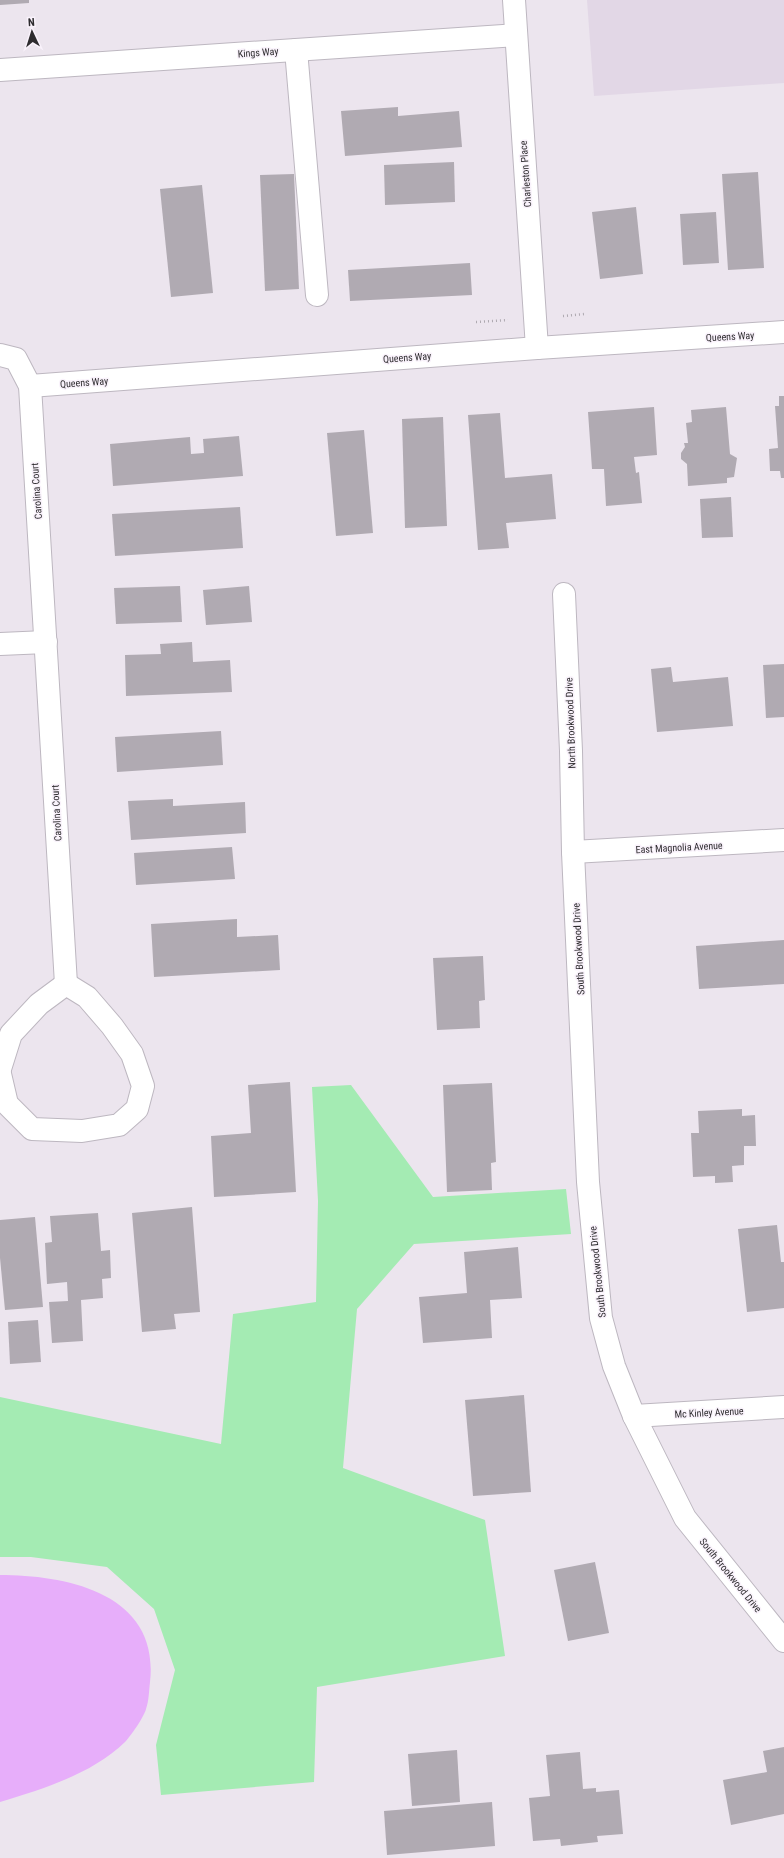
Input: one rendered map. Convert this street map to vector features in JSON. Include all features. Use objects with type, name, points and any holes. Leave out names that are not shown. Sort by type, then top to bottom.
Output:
[{"type":"street","name":"Charleston Place","points":[[514,0],[537,348]]},
{"type":"street","name":"Kings Way","points":[[0,70],[516,35]]},
{"type":"street","points":[[296,50],[317,295]]},
{"type":"street","name":"Queens Way","points":[[30,386],[537,348],[784,332]]},
{"type":"street","name":"Carolina Court","points":[[0,355],[16,359],[30,386],[66,984]]},
{"type":"street","name":"North Brookwood Drive","points":[[564,594],[571,751],[573,852]]},
{"type":"street","points":[[0,644],[46,642]]},
{"type":"street","name":"East Magnolia Avenue","points":[[573,852],[784,840]]},
{"type":"street","name":"South Brookwood Drive","points":[[573,852],[588,1182],[601,1318],[614,1366],[634,1416],[685,1518],[784,1641]]},
{"type":"street","points":[[0,1069],[11,1034],[39,1004],[66,984],[87,997],[112,1026],[132,1054],[143,1086],[137,1109],[119,1125],[82,1131],[32,1129],[7,1104],[0,1074]]},
{"type":"street","name":"Mc Kinley Avenue","points":[[634,1416],[784,1407]]},
{"type":"shaded area","points":[[587,0],[784,0],[784,83],[594,96]]},
{"type":"shaded area","points":[[0,1575],[54,1579],[80,1586],[104,1596],[125,1609],[140,1628],[149,1652],[150,1682],[148,1703],[143,1717],[125,1742],[112,1753],[82,1772],[50,1786],[0,1802]]},
{"type":"green space","points":[[351,1085],[433,1197],[566,1189],[571,1234],[414,1244],[357,1309],[343,1468],[485,1520],[505,1656],[317,1687],[314,1782],[161,1795],[156,1745],[175,1670],[154,1609],[107,1567],[31,1557],[0,1557],[0,1397],[221,1444],[233,1314],[316,1302],[318,1201],[312,1087]]},
{"type":"building","points":[[0,0],[29,0],[29,3],[0,5]]},
{"type":"building","points":[[398,107],[398,116],[459,111],[462,147],[345,156],[341,111]]},
{"type":"building","points":[[454,162],[455,202],[385,205],[384,165]]},
{"type":"building","points":[[758,172],[764,268],[728,270],[722,174]]},
{"type":"building","points":[[294,174],[299,289],[265,291],[260,175]]},
{"type":"building","points":[[202,185],[213,293],[171,297],[160,189]]},
{"type":"building","points":[[636,207],[643,274],[600,279],[592,212]]},
{"type":"building","points":[[716,212],[719,263],[683,265],[680,214]]},
{"type":"building","points":[[470,263],[472,295],[350,301],[348,270]]},
{"type":"building","points":[[779,396],[784,396],[784,478],[781,478],[780,471],[770,471],[769,449],[778,448],[775,406],[779,406]]},
{"type":"building","points":[[654,407],[657,455],[634,457],[636,473],[639,472],[642,503],[606,506],[604,469],[592,469],[588,412]]},
{"type":"building","points":[[726,407],[730,454],[737,458],[734,477],[727,478],[727,483],[688,486],[687,464],[681,459],[681,453],[685,447],[684,443],[688,443],[686,423],[692,422],[691,410]]},
{"type":"building","points":[[500,413],[505,478],[552,474],[556,519],[506,523],[509,548],[478,550],[468,415]]},
{"type":"building","points":[[443,417],[447,526],[405,528],[402,419]]},
{"type":"building","points":[[364,430],[373,533],[336,536],[327,433]]},
{"type":"building","points":[[239,436],[243,476],[113,486],[110,444],[190,437],[191,454],[204,453],[203,439]]},
{"type":"building","points":[[731,497],[733,537],[702,538],[700,499]]},
{"type":"building","points":[[240,507],[243,548],[115,556],[112,514]]},
{"type":"building","points":[[180,586],[182,622],[116,624],[114,588]]},
{"type":"building","points":[[249,586],[252,622],[206,625],[203,590]]},
{"type":"building","points":[[192,642],[193,662],[230,660],[232,692],[126,696],[125,655],[161,654],[160,644]]},
{"type":"building","points":[[784,664],[784,717],[766,718],[763,665]]},
{"type":"building","points":[[671,667],[673,682],[728,677],[733,726],[657,732],[651,669]]},
{"type":"building","points":[[221,731],[223,765],[117,772],[115,737]]},
{"type":"building","points":[[173,799],[173,806],[245,802],[246,833],[131,840],[128,801]]},
{"type":"building","points":[[232,847],[235,879],[136,885],[134,853]]},
{"type":"building","points":[[237,919],[237,937],[278,935],[280,970],[154,977],[151,924]]},
{"type":"building","points":[[784,940],[784,984],[699,989],[696,946]]},
{"type":"building","points":[[483,956],[485,1000],[479,1001],[480,1028],[437,1030],[433,958]]},
{"type":"building","points":[[290,1082],[296,1192],[214,1197],[211,1136],[251,1133],[248,1085]]},
{"type":"building","points":[[492,1083],[496,1162],[491,1163],[492,1190],[447,1192],[443,1085]]},
{"type":"building","points":[[742,1109],[742,1116],[755,1115],[756,1146],[744,1146],[744,1165],[732,1166],[733,1182],[715,1183],[715,1176],[693,1177],[691,1133],[699,1133],[698,1111]]},
{"type":"building","points":[[192,1207],[200,1312],[174,1314],[176,1329],[142,1332],[132,1213]]},
{"type":"building","points":[[98,1213],[101,1251],[110,1250],[111,1278],[102,1279],[103,1298],[81,1300],[83,1341],[52,1343],[49,1302],[68,1301],[67,1282],[47,1284],[45,1243],[52,1242],[50,1216]]},
{"type":"building","points":[[35,1217],[43,1307],[5,1310],[0,1258],[0,1220]]},
{"type":"building","points":[[777,1225],[781,1262],[784,1262],[784,1308],[747,1312],[738,1229]]},
{"type":"building","points":[[518,1247],[522,1298],[490,1300],[492,1338],[423,1343],[419,1297],[467,1293],[464,1252]]},
{"type":"building","points":[[38,1320],[41,1362],[10,1364],[8,1322]]},
{"type":"building","points":[[524,1395],[531,1492],[473,1496],[465,1400]]},
{"type":"building","points":[[595,1562],[609,1633],[568,1641],[554,1570]]},
{"type":"building","points":[[784,1747],[784,1814],[731,1825],[723,1780],[767,1772],[763,1751]]},
{"type":"building","points":[[457,1750],[460,1802],[412,1806],[408,1754]]},
{"type":"building","points":[[580,1752],[583,1789],[596,1788],[596,1792],[619,1790],[623,1834],[597,1836],[598,1842],[561,1846],[560,1839],[533,1841],[529,1798],[550,1796],[546,1755]]},
{"type":"building","points":[[492,1802],[495,1846],[387,1855],[384,1811]]}]
